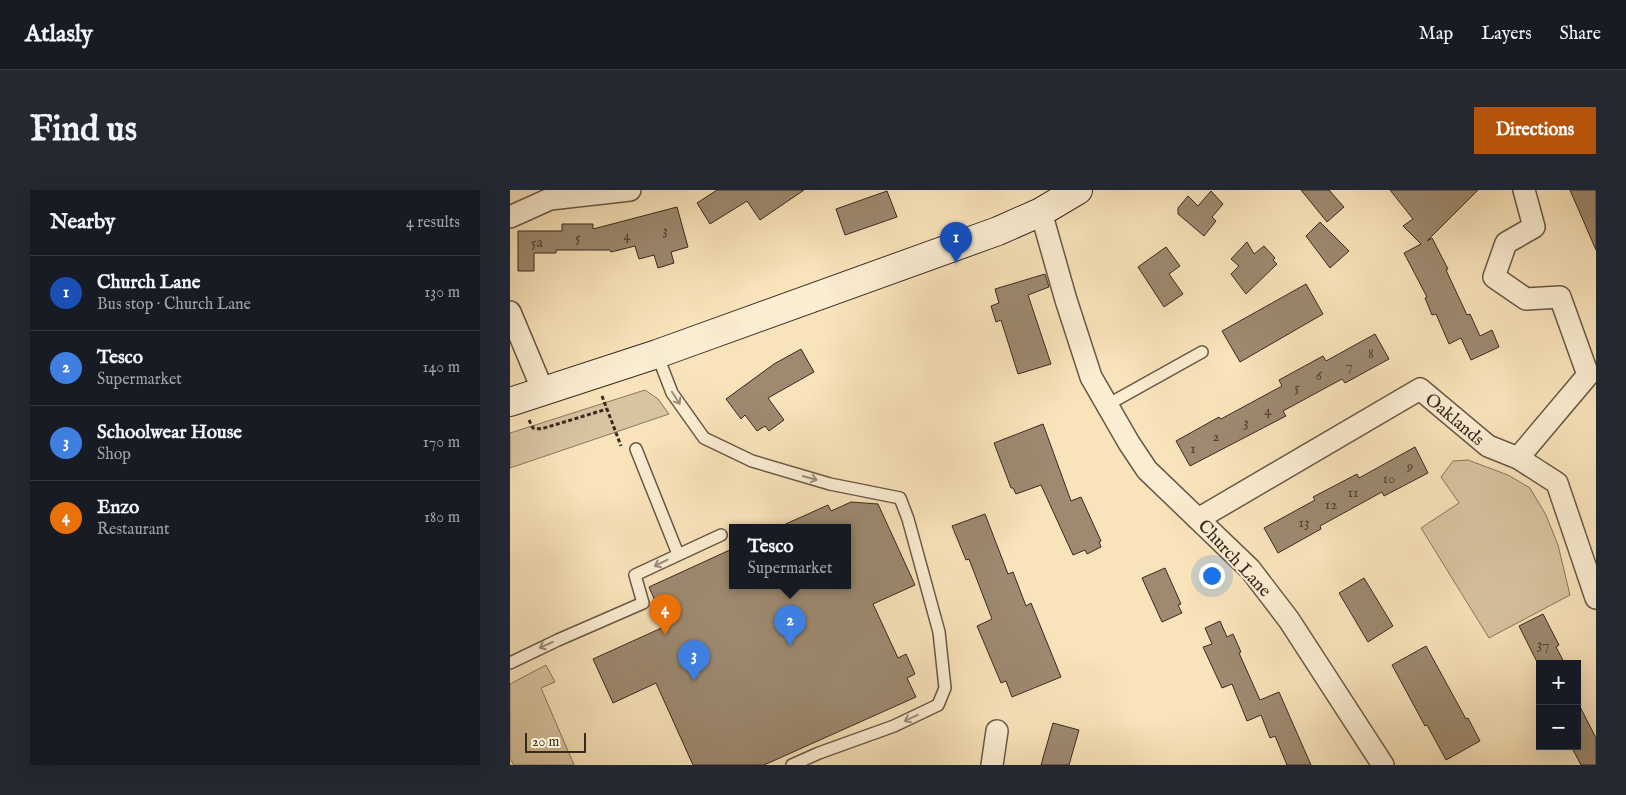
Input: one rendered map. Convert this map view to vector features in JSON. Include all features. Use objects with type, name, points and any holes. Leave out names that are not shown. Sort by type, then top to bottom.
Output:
[{"type":"main road","points":[[524,397],[657,354],[998,231],[1041,212],[1078,190]]},
{"type":"street","points":[[510,217],[550,199],[630,190]]},
{"type":"street","points":[[1518,458],[1588,375],[1560,297],[1526,299],[1494,277],[1506,243],[1534,227],[1524,190]]},
{"type":"street","name":"Church Lane","points":[[1041,212],[1066,300],[1091,377],[1129,443],[1147,470],[1250,569],[1289,620],[1383,765]]},
{"type":"street","points":[[510,312],[524,397]]},
{"type":"street","name":"Oaklands","points":[[1198,519],[1420,389],[1488,446],[1518,458],[1557,484],[1596,598]]},
{"type":"street","points":[[992,765],[997,731]]},
{"type":"lane","points":[[1107,405],[1202,352]]},
{"type":"lane","points":[[657,354],[672,393],[704,438],[752,461],[830,484],[900,498],[906,512],[939,632],[945,688],[938,705],[894,726],[819,753],[792,765]]},
{"type":"lane","points":[[636,449],[678,554]]},
{"type":"lane","points":[[513,661],[643,603],[636,575],[721,535]]},
{"type":"path","points":[[594,374],[624,454]]},
{"type":"path","points":[[524,397],[533,428],[542,429],[607,409]]},
{"type":"shaded area","points":[[645,390],[658,399],[669,414],[510,468],[510,433]]},
{"type":"shaded area","points":[[1468,460],[1508,475],[1530,488],[1546,515],[1558,545],[1570,595],[1489,638],[1421,528],[1459,503],[1441,477],[1453,461]]},
{"type":"shaded area","points":[[546,665],[555,682],[541,688],[574,765],[514,765],[510,759],[510,684]]},
{"type":"building","points":[[717,190],[804,190],[760,220],[747,201],[710,224],[697,203]]},
{"type":"building","points":[[1301,190],[1329,190],[1344,207],[1327,222]]},
{"type":"building","points":[[1390,190],[1478,190],[1427,241],[1432,238],[1448,269],[1446,270],[1467,315],[1470,314],[1480,336],[1492,330],[1499,347],[1471,360],[1461,338],[1449,344],[1436,314],[1432,315],[1425,298],[1427,297],[1404,253],[1421,244],[1403,226],[1413,219]]},
{"type":"building","points":[[1570,190],[1596,190],[1596,250]]},
{"type":"building","points":[[887,191],[897,217],[845,235],[836,209]]},
{"type":"building","points":[[1211,191],[1223,204],[1212,217],[1216,221],[1204,236],[1178,214],[1178,208],[1188,196],[1198,206]]},
{"type":"building","points":[[677,207],[688,247],[671,252],[674,263],[658,268],[654,255],[639,259],[635,246],[611,252],[610,250],[556,250],[556,253],[534,253],[534,271],[518,271],[518,231],[562,231],[562,224],[593,224],[593,229]]},
{"type":"building","points":[[1320,222],[1349,251],[1330,268],[1306,236]]},
{"type":"building","points":[[1247,242],[1254,254],[1264,246],[1275,258],[1273,260],[1277,264],[1246,294],[1231,274],[1239,266],[1231,259]]},
{"type":"building","points":[[1166,247],[1180,266],[1169,274],[1183,294],[1164,307],[1138,267]]},
{"type":"building","points":[[1045,274],[1049,287],[1028,295],[1051,364],[1018,374],[1001,320],[996,322],[991,306],[999,303],[995,289]]},
{"type":"building","points":[[1306,284],[1323,314],[1240,362],[1222,331]]},
{"type":"building","points":[[1375,334],[1389,359],[1345,383],[1342,379],[1283,411],[1286,416],[1190,466],[1176,441],[1282,386],[1279,380],[1323,356],[1326,361]]},
{"type":"building","points":[[801,349],[814,372],[768,398],[784,420],[769,431],[765,426],[757,431],[745,415],[741,419],[726,399],[774,364]]},
{"type":"building","points":[[1043,424],[1071,501],[1081,497],[1101,541],[1099,542],[1101,547],[1087,554],[1085,550],[1073,555],[1041,485],[1016,494],[1013,488],[1011,488],[994,443]]},
{"type":"building","points":[[1415,447],[1428,473],[1384,496],[1382,492],[1320,526],[1321,529],[1278,553],[1264,528],[1315,500],[1313,497],[1357,474],[1359,478]]},
{"type":"building","points":[[851,502],[878,504],[915,585],[873,604],[898,658],[906,654],[915,674],[907,678],[916,697],[764,765],[693,765],[656,683],[613,703],[593,659],[666,626],[649,587],[729,550],[729,589],[851,589],[851,524],[786,524],[828,505],[831,511]]},
{"type":"building","points":[[985,514],[1008,574],[1013,572],[1026,606],[1031,603],[1061,677],[1012,697],[1006,681],[1001,683],[977,626],[992,619],[969,559],[966,560],[952,526]]},
{"type":"building","points":[[1165,568],[1181,604],[1178,605],[1182,613],[1162,622],[1142,578]]},
{"type":"building","points":[[1364,578],[1393,626],[1368,642],[1339,593]]},
{"type":"building","points":[[1543,614],[1559,645],[1556,647],[1563,660],[1536,660],[1519,626]]},
{"type":"building","points":[[1220,621],[1227,637],[1233,634],[1241,652],[1239,653],[1260,700],[1279,692],[1311,765],[1287,765],[1275,736],[1270,738],[1261,715],[1247,721],[1232,684],[1222,688],[1203,647],[1212,644],[1205,628]]},
{"type":"building","points":[[1426,646],[1480,741],[1446,760],[1392,665]]},
{"type":"building","points":[[1581,709],[1596,738],[1596,765],[1581,765],[1573,750],[1581,750]]},
{"type":"building","points":[[1053,723],[1079,730],[1069,765],[1041,765]]},
{"type":"place","name":"Church Lane","points":[[956,263]]},
{"type":"place","name":"Enzo","points":[[665,635]]},
{"type":"place","name":"Tesco","points":[[790,646]]},
{"type":"place","name":"Schoolwear House","points":[[694,681]]}]
